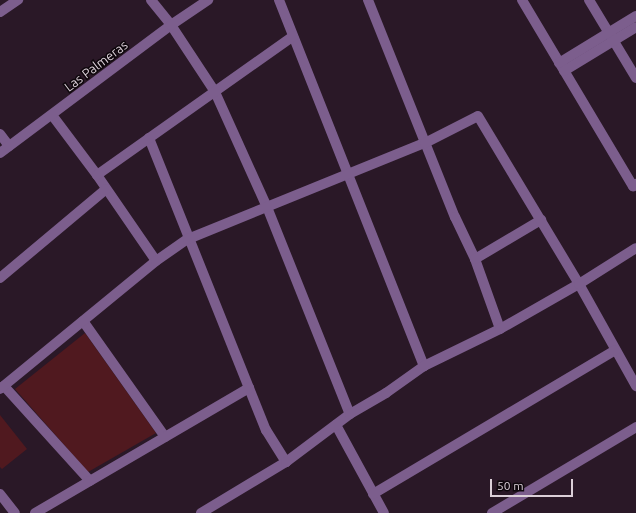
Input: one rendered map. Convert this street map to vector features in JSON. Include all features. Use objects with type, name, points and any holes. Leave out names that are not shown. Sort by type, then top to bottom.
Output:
[{"type":"street","points":[[0,12],[18,0]]},
{"type":"street","points":[[151,0],[171,25],[215,92],[267,207],[350,414]]},
{"type":"street","name":"Las Palmeras","points":[[0,153],[171,25],[208,0]]},
{"type":"street","points":[[279,0],[424,366]]},
{"type":"street","points":[[368,0],[455,217],[475,259],[500,329]]},
{"type":"street","points":[[522,0],[633,186],[636,184]]},
{"type":"street","points":[[589,0],[636,78]]},
{"type":"street","points":[[562,67],[611,37],[636,16]]},
{"type":"street","points":[[611,37],[636,27]]},
{"type":"street","points":[[98,175],[293,36]]},
{"type":"street","points":[[52,115],[98,175],[156,261]]},
{"type":"street","points":[[90,481],[2,387],[156,261],[188,239],[425,143],[478,116],[579,284],[636,386]]},
{"type":"street","points":[[0,134],[10,146]]},
{"type":"street","points":[[149,138],[188,239],[266,430],[286,462]]},
{"type":"street","points":[[0,278],[106,189]]},
{"type":"street","points":[[475,259],[541,220]]},
{"type":"street","points":[[201,513],[286,462],[350,414],[386,393],[424,366],[500,329],[579,284],[636,248]]},
{"type":"street","points":[[83,321],[165,437]]},
{"type":"street","points":[[373,494],[616,350]]},
{"type":"street","points":[[35,513],[249,388]]},
{"type":"street","points":[[336,425],[384,513]]},
{"type":"street","points":[[492,513],[636,427]]},
{"type":"street","points":[[0,494],[15,513]]},
{"type":"shaded area","points":[[85,333],[156,433],[88,472],[15,389]]},
{"type":"shaded area","points":[[0,415],[27,449],[2,469],[0,467]]}]
